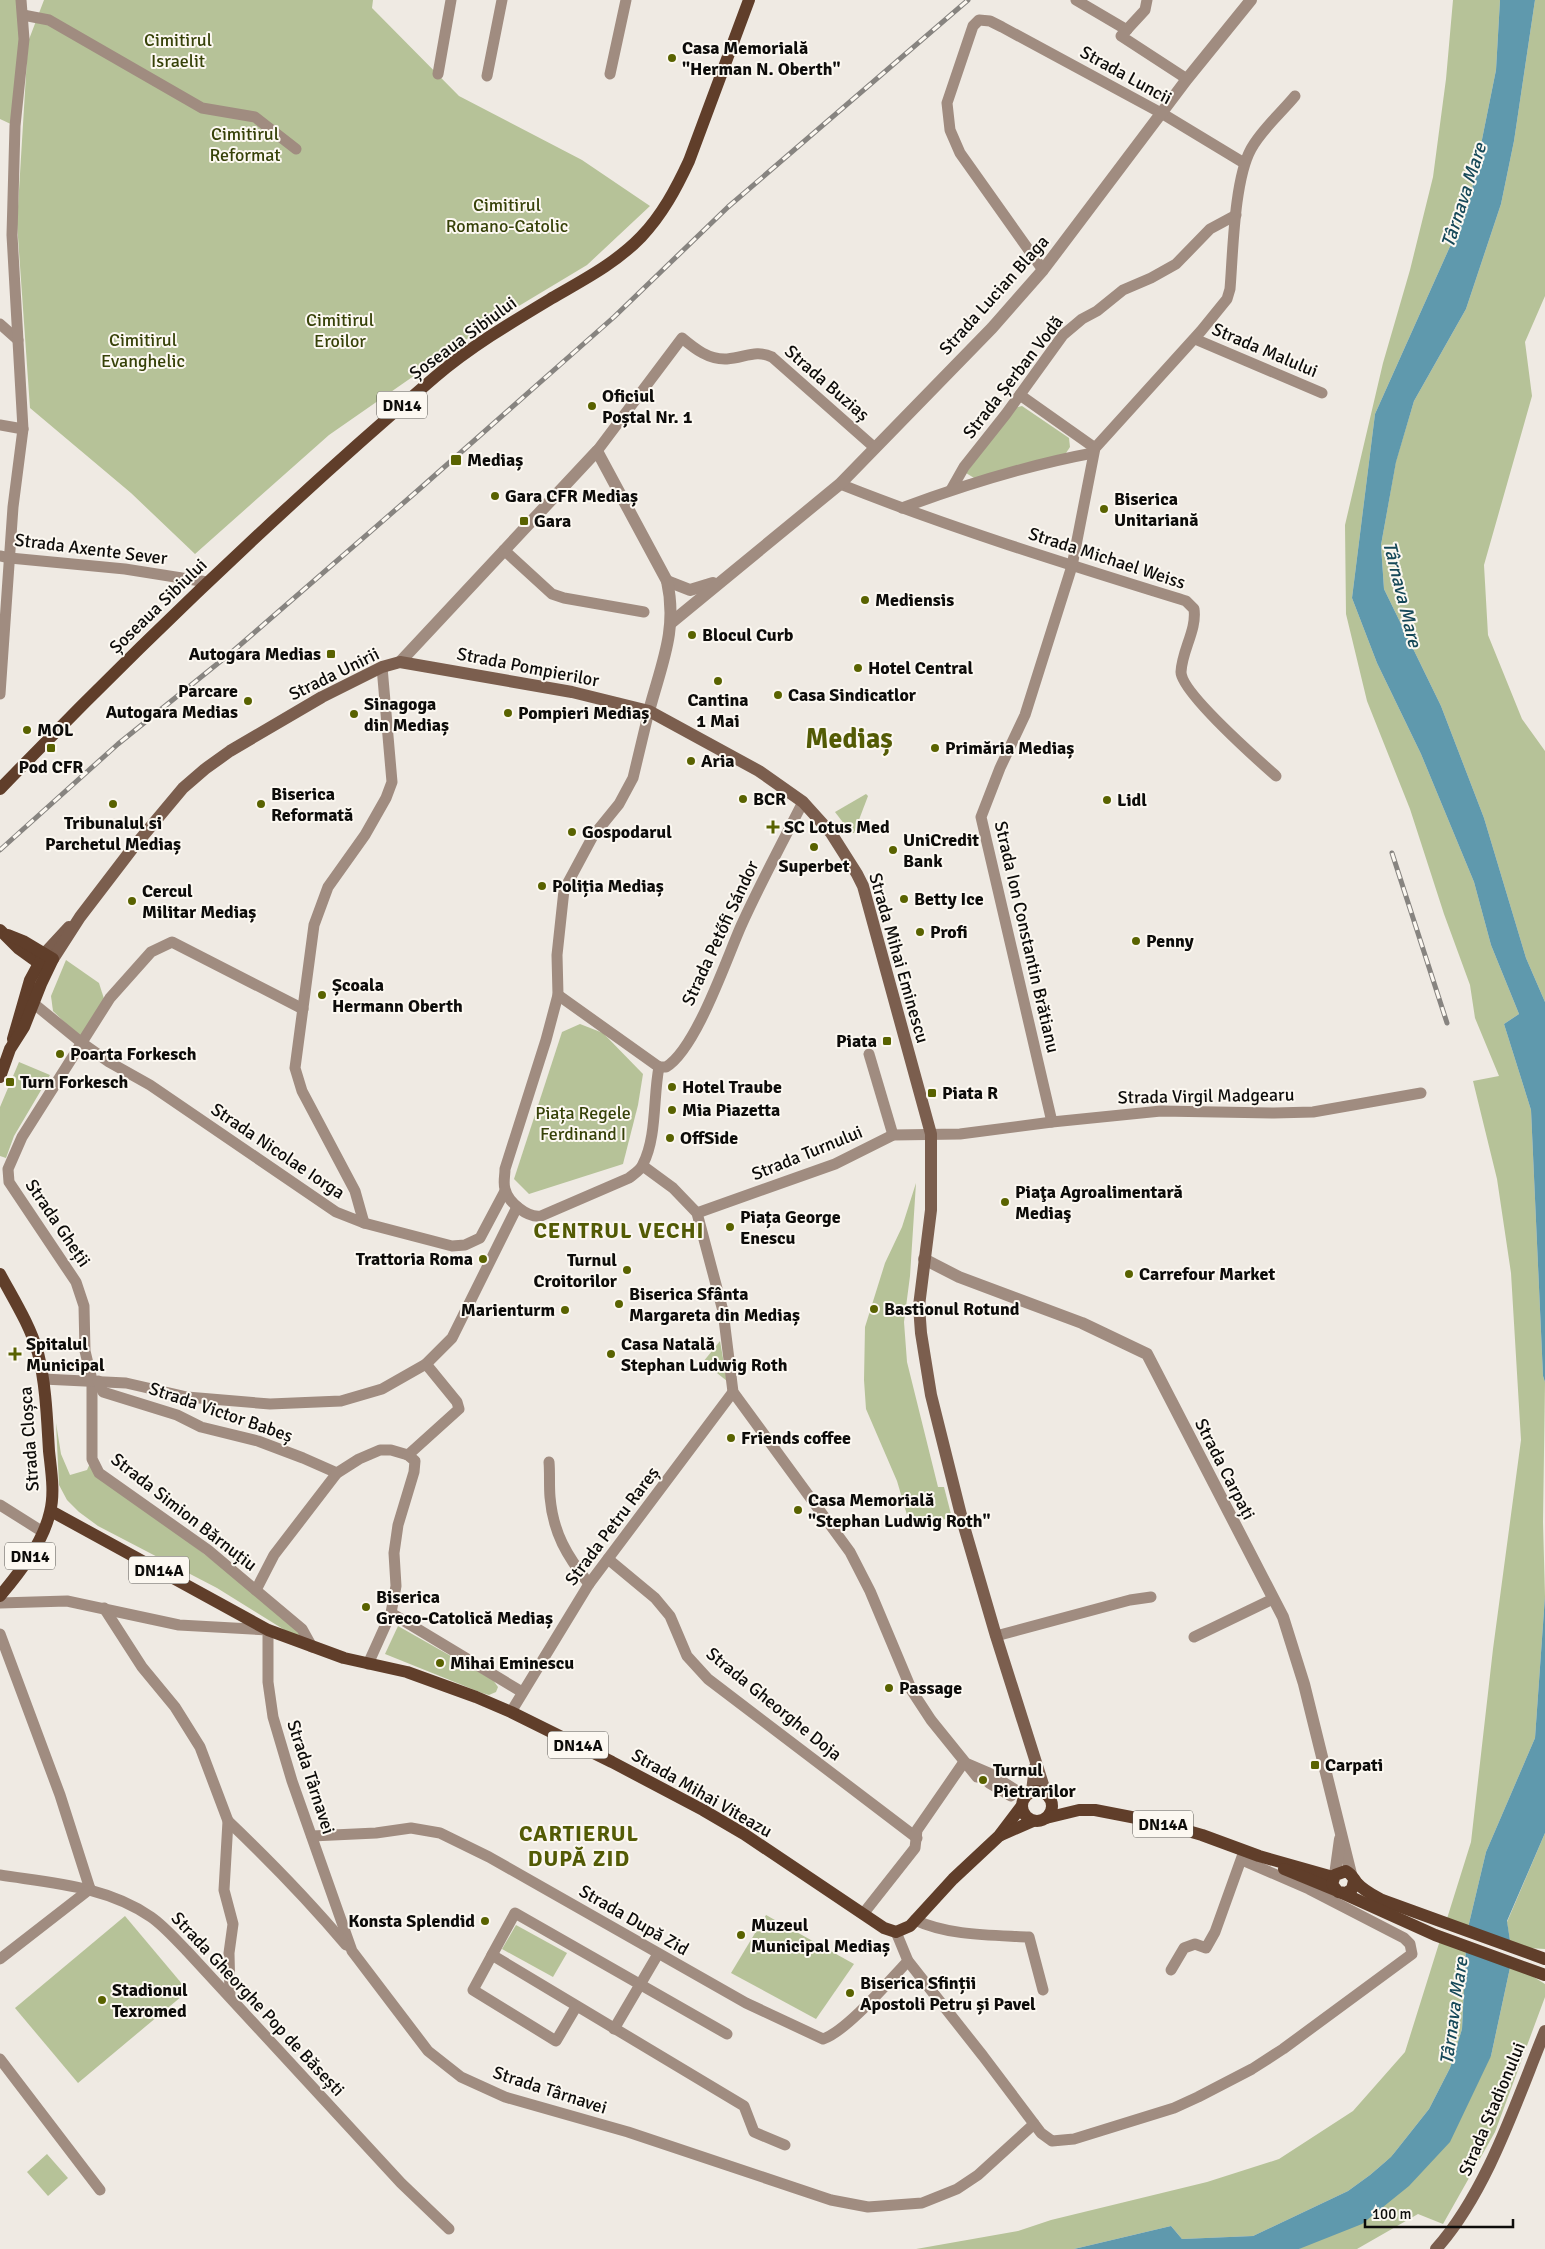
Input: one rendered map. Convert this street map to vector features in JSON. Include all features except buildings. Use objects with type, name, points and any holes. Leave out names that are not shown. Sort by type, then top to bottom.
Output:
[{"type":"main road","name":"Șoseaua Sibiului","points":[[0,789],[207,582],[342,457],[438,374],[486,339],[618,257],[641,237],[661,213],[677,188],[730,56],[749,0]]},
{"type":"main road","name":"Strada Unirii","points":[[46,961],[165,808],[183,788],[205,769],[230,751],[288,716],[382,667],[400,662]]},
{"type":"main road","name":"Strada Pompierilor","points":[[400,662],[572,692],[648,711]]},
{"type":"main road","name":"Strada Mihai Eminescu","points":[[648,711],[759,771],[803,802],[831,833],[863,886],[931,1134],[930,1210],[919,1306],[926,1369],[963,1523],[996,1636],[1048,1797]]},
{"type":"main road","points":[[4,933],[19,949],[46,961]]},
{"type":"main road","points":[[0,1077],[30,980],[46,961]]},
{"type":"main road","points":[[10,1049],[24,1027],[46,961]]},
{"type":"main road","name":"Strada Cloșca","points":[[0,1274],[33,1338],[43,1379],[51,1474],[51,1511],[43,1532],[29,1556],[0,1596]]},
{"type":"main road","name":"DN14A","points":[[51,1511],[268,1630]]},
{"type":"main road","name":"Strada Mihai Viteazu","points":[[268,1630],[312,1647],[368,1664],[407,1672],[511,1712],[703,1810],[744,1834],[884,1928],[896,1932]]},
{"type":"main road","points":[[1033,1821],[1025,1816],[1025,1799],[1036,1762]]},
{"type":"main road","points":[[1046,1818],[1051,1810],[1048,1797]]},
{"type":"main road","name":"DN14A","points":[[896,1932],[903,1931],[915,1920],[953,1879],[999,1836],[1025,1799],[1048,1797],[1079,1810]]},
{"type":"main road","name":"DN14A","points":[[999,1836],[1033,1821],[1079,1810],[1095,1810],[1156,1822],[1243,1855],[1259,1856],[1336,1884],[1435,1935],[1545,1975]]},
{"type":"main road","points":[[1353,1877],[1349,1891],[1336,1884],[1343,1871],[1353,1877],[1382,1900],[1545,1959]]},
{"type":"main road","name":"Strada Stadionului","points":[[1436,2249],[1453,2228],[1481,2181],[1545,2031]]},
{"type":"street","points":[[0,694],[5,557],[23,429],[12,235],[12,172],[24,39],[22,0]]},
{"type":"street","points":[[438,74],[451,0]]},
{"type":"street","points":[[487,76],[502,0]]},
{"type":"street","points":[[610,74],[626,0]]},
{"type":"street","points":[[1076,0],[1127,30]]},
{"type":"street","points":[[1147,0],[1145,10],[1120,36],[1188,79]]},
{"type":"street","name":"Strada Lucian Blaga","points":[[672,622],[840,484],[992,328],[1043,270],[1188,79],[1251,0]]},
{"type":"street","points":[[23,15],[49,20],[202,108],[255,118],[296,149]]},
{"type":"street","name":"Strada Luncii","points":[[1043,270],[960,153],[950,130],[947,103],[973,26],[979,20],[990,21],[1163,114],[1244,163]]},
{"type":"street","points":[[902,508],[951,490],[1094,451],[1194,339],[1227,299],[1230,289],[1236,215],[1244,163],[1252,148],[1295,96]]},
{"type":"street","points":[[0,168],[12,172]]},
{"type":"street","name":"Strada Șerban Vodă","points":[[951,490],[964,467],[1020,396],[1063,335],[1123,290],[1168,269],[1183,259],[1210,228],[1236,215]]},
{"type":"street","points":[[0,324],[18,340]]},
{"type":"street","name":"Strada Buziaș","points":[[597,451],[682,338],[695,349],[718,359],[729,359],[755,353],[772,357],[875,448]]},
{"type":"street","name":"Strada Malului","points":[[1194,339],[1322,393]]},
{"type":"street","points":[[1020,396],[1094,451]]},
{"type":"street","points":[[0,425],[23,429]]},
{"type":"street","points":[[558,995],[659,1067],[649,1149],[643,1166],[630,1178],[540,1216],[530,1215],[517,1207],[505,1191],[505,1169],[546,1040],[558,995],[557,955],[564,890],[588,844],[619,804],[633,778],[648,711],[672,622],[667,581],[597,451]]},
{"type":"street","name":"Strada Unirii","points":[[400,662],[597,451]]},
{"type":"street","name":"Strada Ion Constantin Brătianu","points":[[1052,1122],[981,817],[997,775],[1025,715],[1072,566],[1094,451]]},
{"type":"street","name":"Strada Michael Weiss","points":[[840,484],[902,508],[1072,566],[1186,601],[1194,609],[1196,618],[1188,641],[1182,671],[1184,684],[1212,715],[1276,776]]},
{"type":"street","points":[[504,550],[552,594],[564,598],[644,612]]},
{"type":"street","name":"Strada Axente Sever","points":[[5,557],[126,569],[207,582]]},
{"type":"street","name":"Strada Lucian Blaga","points":[[667,581],[690,590],[724,578]]},
{"type":"street","points":[[364,1223],[355,1192],[296,1079],[296,1058],[314,925],[320,906],[328,888],[365,835],[386,798],[392,776],[382,667]]},
{"type":"street","name":"Strada Petőfi Sándor","points":[[659,1067],[666,1067],[680,1055],[697,1026],[712,997],[741,926],[803,802]]},
{"type":"street","points":[[82,1043],[110,998],[133,970],[151,952],[172,942],[303,1009]]},
{"type":"street","name":"Strada Nicolae Iorga","points":[[33,1004],[108,1062],[150,1085],[336,1212],[364,1223],[452,1246],[465,1245],[480,1238],[505,1191]]},
{"type":"street","name":"Strada Gheții","points":[[82,1043],[22,1137],[7,1175],[9,1182],[79,1288],[84,1306],[87,1363],[95,1380]]},
{"type":"street","points":[[869,1054],[893,1135]]},
{"type":"street","name":"Strada Virgil Madgearu","points":[[931,1134],[960,1134],[1161,1111],[1313,1112],[1421,1093]]},
{"type":"street","name":"Strada Turnului","points":[[697,1213],[835,1164],[893,1135],[931,1134]]},
{"type":"street","points":[[643,1166],[673,1188],[697,1213],[723,1311],[733,1392],[850,1552],[870,1591],[912,1691],[931,1720],[977,1777]]},
{"type":"street","points":[[43,1379],[95,1380],[126,1383],[187,1397],[231,1402],[307,1404],[341,1401],[368,1394],[402,1379],[426,1364],[452,1338],[517,1207]]},
{"type":"street","name":"Strada Carpați","points":[[924,1259],[959,1277],[1082,1323],[1147,1354],[1283,1617],[1293,1645],[1353,1877]]},
{"type":"street","points":[[408,1455],[459,1409],[457,1402],[426,1364]]},
{"type":"street","name":"Strada Victor Babeș","points":[[95,1380],[103,1392],[169,1412],[202,1427],[258,1441],[304,1458],[337,1473]]},
{"type":"street","name":"Strada Simion Bărnuțiu","points":[[95,1380],[92,1459],[99,1473],[208,1550],[302,1630],[312,1647]]},
{"type":"street","name":"Strada Petru Rareș","points":[[511,1712],[589,1584],[733,1392]]},
{"type":"street","points":[[256,1590],[274,1555],[337,1473],[359,1459],[380,1450],[391,1450],[408,1455],[414,1462],[414,1472],[398,1525],[394,1553],[396,1586],[391,1613],[368,1664]]},
{"type":"street","points":[[549,1462],[550,1496],[560,1540],[569,1558],[589,1584]]},
{"type":"street","points":[[0,1505],[43,1532]]},
{"type":"street","name":"Strada Gheorghe Doja","points":[[608,1559],[655,1598],[670,1616],[687,1656],[708,1678],[917,1838]]},
{"type":"street","points":[[996,1636],[1120,1603],[1151,1597]]},
{"type":"street","points":[[1194,1637],[1273,1598]]},
{"type":"street","points":[[0,1603],[67,1601],[179,1625],[268,1630]]},
{"type":"street","points":[[104,1608],[142,1667],[175,1707],[200,1747],[228,1821],[224,1890],[233,1924],[229,1953],[230,1996]]},
{"type":"street","points":[[391,1613],[522,1692]]},
{"type":"street","name":"Strada Târnavei","points":[[268,1630],[266,1653],[273,1717],[292,1781],[352,1951],[428,2051],[461,2077],[505,2097],[628,2132],[831,2200],[868,2207],[922,2203],[957,2189],[978,2175],[1034,2124]]},
{"type":"street","points":[[0,1634],[57,1786],[90,1888],[0,1959]]},
{"type":"street","points":[[964,1762],[989,1773],[1025,1799]]},
{"type":"street","points":[[863,1914],[915,1848],[917,1830],[964,1762]]},
{"type":"street","points":[[989,1783],[1025,1799]]},
{"type":"street","points":[[228,1821],[265,1855],[319,1912],[352,1951]]},
{"type":"street","name":"Strada După Zid","points":[[312,1836],[376,1833],[412,1828],[440,1833],[489,1857],[746,2003],[822,2039],[832,2036],[872,1999],[908,1961]]},
{"type":"street","name":"Strada Carpați","points":[[1336,1884],[1341,1832]]},
{"type":"street","points":[[228,1846],[252,1844]]},
{"type":"street","points":[[896,1932],[908,1961],[984,2056],[1034,2124],[1046,2138],[1062,2142],[1174,2108],[1198,2098],[1252,2069],[1283,2050],[1412,1954],[1410,1944],[1404,1938],[1243,1855],[1215,1932],[1206,1948],[1195,1944],[1184,1948],[1171,1970]]},
{"type":"street","name":"Strada Gheorghe Pop de Băsești","points":[[0,1875],[90,1888],[121,1900],[153,1918],[230,1996],[308,2084],[401,2183],[449,2229]]},
{"type":"street","points":[[576,2007],[556,2041],[473,1990],[514,1913],[727,2034]]},
{"type":"street","points":[[915,1920],[929,1927],[990,1935],[1029,1937],[1043,1990]]},
{"type":"street","points":[[614,2029],[658,1954]]},
{"type":"street","points":[[492,1956],[744,2106],[754,2132],[784,2145]]},
{"type":"street","points":[[0,2059],[100,2190]]},
{"type":"green space","points":[[0,0],[21,0],[15,126],[0,119]]},
{"type":"green space","points":[[44,0],[373,0],[372,8],[459,96],[582,160],[650,206],[587,265],[487,325],[329,435],[195,554],[131,493],[30,408],[17,223],[28,42]]},
{"type":"green space","points":[[1453,0],[1500,0],[1496,70],[1469,204],[1375,414],[1352,598],[1377,663],[1421,754],[1474,882],[1491,945],[1519,1014],[1504,1024],[1531,1110],[1543,1376],[1545,1382],[1543,1522],[1545,1596],[1535,1738],[1486,1852],[1467,1932],[1445,1925],[1471,1842],[1493,1649],[1521,1440],[1511,1273],[1497,1179],[1473,1081],[1499,1076],[1475,1018],[1470,985],[1444,914],[1410,809],[1367,701],[1346,614],[1345,525],[1383,363],[1410,270],[1433,177],[1446,79]]},
{"type":"green space","points":[[1535,0],[1545,0],[1545,296],[1525,342],[1532,396],[1484,565],[1488,635],[1522,719],[1545,751],[1545,1002],[1526,958],[1484,818],[1441,706],[1384,589],[1381,545],[1396,461],[1414,401],[1466,309],[1501,204],[1514,141]]},
{"type":"green space","points":[[1022,406],[1069,438],[1070,447],[1062,459],[979,481],[966,473],[1014,408]]},
{"type":"green space","points":[[866,794],[868,796],[854,833],[851,833],[835,812]]},
{"type":"green space","points":[[66,960],[99,983],[105,1002],[82,1039],[53,1011],[51,996]]},
{"type":"green space","name":"Piața Regele Ferdinand I","points":[[580,1024],[603,1033],[643,1074],[638,1105],[623,1164],[529,1194],[514,1179],[562,1032]]},
{"type":"green space","points":[[19,1062],[50,1075],[14,1136],[6,1158],[0,1156],[0,1107]]},
{"type":"green space","points":[[916,1183],[910,1276],[904,1322],[907,1362],[938,1487],[944,1487],[952,1518],[910,1525],[897,1481],[866,1409],[864,1380],[865,1327],[885,1263],[902,1227]]},
{"type":"green space","points":[[720,1341],[727,1381],[703,1362]]},
{"type":"green space","points":[[56,1423],[61,1454],[70,1475],[87,1470],[92,1459],[99,1473],[302,1629],[312,1647],[217,1588],[98,1526],[79,1512],[67,1500],[59,1485]]},
{"type":"green space","points":[[398,1626],[493,1680],[498,1687],[496,1692],[489,1695],[482,1693],[385,1654]]},
{"type":"green space","points":[[1545,1833],[1545,1949],[1511,1947],[1507,1922]]},
{"type":"green space","points":[[766,1915],[854,1964],[816,2019],[731,1973]]},
{"type":"green space","name":"Stadionul Texromed","points":[[125,1916],[188,1991],[78,2083],[15,2008]]},
{"type":"green space","points":[[516,1925],[567,1953],[553,1977],[502,1949]]},
{"type":"green space","points":[[1441,1937],[1466,1946],[1462,2029],[1450,2068],[1429,2109],[1391,2157],[1348,2191],[1253,2236],[1182,2239],[1171,2226],[1074,2249],[916,2249],[1018,2231],[1051,2220],[1207,2182],[1279,2159],[1353,2111],[1405,2052]]},
{"type":"green space","points":[[1511,1963],[1545,1984],[1545,1997],[1495,2132],[1443,2224],[1418,2214],[1357,2249],[1299,2249],[1491,2056]]},
{"type":"green space","points":[[47,2154],[68,2178],[48,2196],[27,2172]]},
{"type":"water","points":[[1500,0],[1535,0],[1514,141],[1501,204],[1466,309],[1414,401],[1396,462],[1381,545],[1384,589],[1441,706],[1484,818],[1526,958],[1545,1002],[1545,1382],[1543,1376],[1531,1110],[1504,1024],[1519,1014],[1491,945],[1474,882],[1421,754],[1377,663],[1352,598],[1375,414],[1469,204],[1496,70]]},
{"type":"water","points":[[1545,1596],[1545,1833],[1507,1921],[1511,1947],[1467,1932],[1486,1852],[1535,1738]]},
{"type":"water","points":[[1466,1946],[1511,1963],[1491,2056],[1450,2142],[1409,2186],[1362,2224],[1299,2249],[1074,2249],[1171,2226],[1182,2239],[1253,2236],[1348,2191],[1370,2175],[1391,2157],[1429,2109],[1450,2068],[1462,2029]]},
{"type":"railway","points":[[0,850],[118,744],[232,652],[416,492],[614,317],[728,207],[968,0]]},
{"type":"railway","points":[[1392,853],[1447,1023]]},
{"type":"place","name":"Casa Memorială \"Herman N. Oberth\"","points":[[672,58]]},
{"type":"place","name":"Oficiul Poștal Nr. 1","points":[[592,406]]},
{"type":"place","name":"Mediaș","points":[[456,460]]},
{"type":"place","name":"Gara CFR Mediaș","points":[[495,496]]},
{"type":"place","name":"Biserica Unitariană","points":[[1104,509]]},
{"type":"place","name":"Gara","points":[[524,521]]},
{"type":"place","name":"Mediensis","points":[[865,600]]},
{"type":"place","name":"Blocul Curb","points":[[692,635]]},
{"type":"place","name":"Autogara Medias","points":[[331,654]]},
{"type":"place","name":"Hotel Central","points":[[858,668]]},
{"type":"place","name":"Cantina 1 Mai","points":[[718,681]]},
{"type":"place","name":"Casa Sindicatlor","points":[[778,695]]},
{"type":"place","name":"Parcare Autogara Medias","points":[[248,701]]},
{"type":"place","name":"Pompieri Mediaș","points":[[508,713]]},
{"type":"place","name":"Sinagoga din Mediaș","points":[[354,714]]},
{"type":"place","name":"MOL","points":[[27,730]]},
{"type":"place","name":"Pod CFR","points":[[51,748]]},
{"type":"place","name":"Primăria Mediaș","points":[[935,748]]},
{"type":"place","name":"Aria","points":[[691,761]]},
{"type":"place","name":"BCR","points":[[743,799]]},
{"type":"place","name":"Lidl","points":[[1107,800]]},
{"type":"place","name":"Tribunalul si Parchetul Mediaș","points":[[113,804]]},
{"type":"place","name":"Biserica Reformată","points":[[261,804]]},
{"type":"place","name":"SC Lotus Med","points":[[773,827]]},
{"type":"place","name":"Gospodarul","points":[[572,832]]},
{"type":"place","name":"Superbet","points":[[814,847]]},
{"type":"place","name":"UniCredit Bank","points":[[893,850]]},
{"type":"place","name":"Poliția Mediaș","points":[[542,886]]},
{"type":"place","name":"Betty Ice","points":[[904,899]]},
{"type":"place","name":"Cercul Militar Mediaș","points":[[132,901]]},
{"type":"place","name":"Profi","points":[[920,932]]},
{"type":"place","name":"Penny","points":[[1136,941]]},
{"type":"place","name":"Școala Hermann Oberth","points":[[322,995]]},
{"type":"place","name":"Piata","points":[[887,1041]]},
{"type":"place","name":"Poarta Forkesch","points":[[60,1054]]},
{"type":"place","name":"Turn Forkesch","points":[[10,1082]]},
{"type":"place","name":"Hotel Traube","points":[[672,1087]]},
{"type":"place","name":"Piata R","points":[[932,1093]]},
{"type":"place","name":"Mia Piazetta","points":[[672,1110]]},
{"type":"place","name":"OffSide","points":[[670,1138]]},
{"type":"place","name":"Piaţa Agroalimentară Mediaş","points":[[1005,1202]]},
{"type":"place","name":"Piața George Enescu","points":[[730,1227]]},
{"type":"place","name":"Trattoria Roma","points":[[483,1259]]},
{"type":"place","name":"Turnul Croitorilor","points":[[627,1270]]},
{"type":"place","name":"Carrefour Market","points":[[1129,1274]]},
{"type":"place","name":"Biserica Sfânta Margareta din Mediaș","points":[[619,1304]]},
{"type":"place","name":"Bastionul Rotund","points":[[874,1309]]},
{"type":"place","name":"Marienturm","points":[[565,1310]]},
{"type":"place","name":"Spitalul Municipal","points":[[15,1354]]},
{"type":"place","name":"Casa Natală Stephan Ludwig Roth","points":[[611,1354]]},
{"type":"place","name":"Friends coffee","points":[[731,1438]]},
{"type":"place","name":"Casa Memorială \"Stephan Ludwig Roth\"","points":[[798,1510]]},
{"type":"place","name":"Biserica Greco-Catolică Mediaș","points":[[366,1607]]},
{"type":"place","name":"Mihai Eminescu","points":[[440,1663]]},
{"type":"place","name":"Passage","points":[[889,1688]]},
{"type":"place","name":"Carpati","points":[[1315,1765]]},
{"type":"place","name":"Turnul Pietrarilor","points":[[983,1780]]},
{"type":"place","name":"Konsta Splendid","points":[[485,1921]]},
{"type":"place","name":"Muzeul Municipal Mediaș","points":[[741,1935]]},
{"type":"place","name":"Biserica Sfinții Apostoli Petru și Pavel","points":[[850,1993]]},
{"type":"place","name":"Stadionul Texromed","points":[[102,2000]]},
{"type":"district","name":"Mediaș","points":[[849,738]]},
{"type":"district","name":"CENTRUL VECHI","points":[[619,1230]]},
{"type":"district","name":"CARTIERUL DUPĂ ZID","points":[[579,1846]]},
{"type":"park label","name":"Cimitirul Israelit","points":[[178,50]]},
{"type":"park label","name":"Cimitirul Reformat","points":[[245,144]]},
{"type":"park label","name":"Cimitirul Romano-Catolic","points":[[507,215]]},
{"type":"park label","name":"Cimitirul Eroilor","points":[[340,330]]},
{"type":"park label","name":"Cimitirul Evanghelic","points":[[143,350]]},
{"type":"water label","name":"Târnava Mare","points":[[1463,195]]},
{"type":"water label","name":"Târnava Mare","points":[[1403,594]]},
{"type":"water label","name":"Târnava Mare","points":[[1453,2011]]}]
